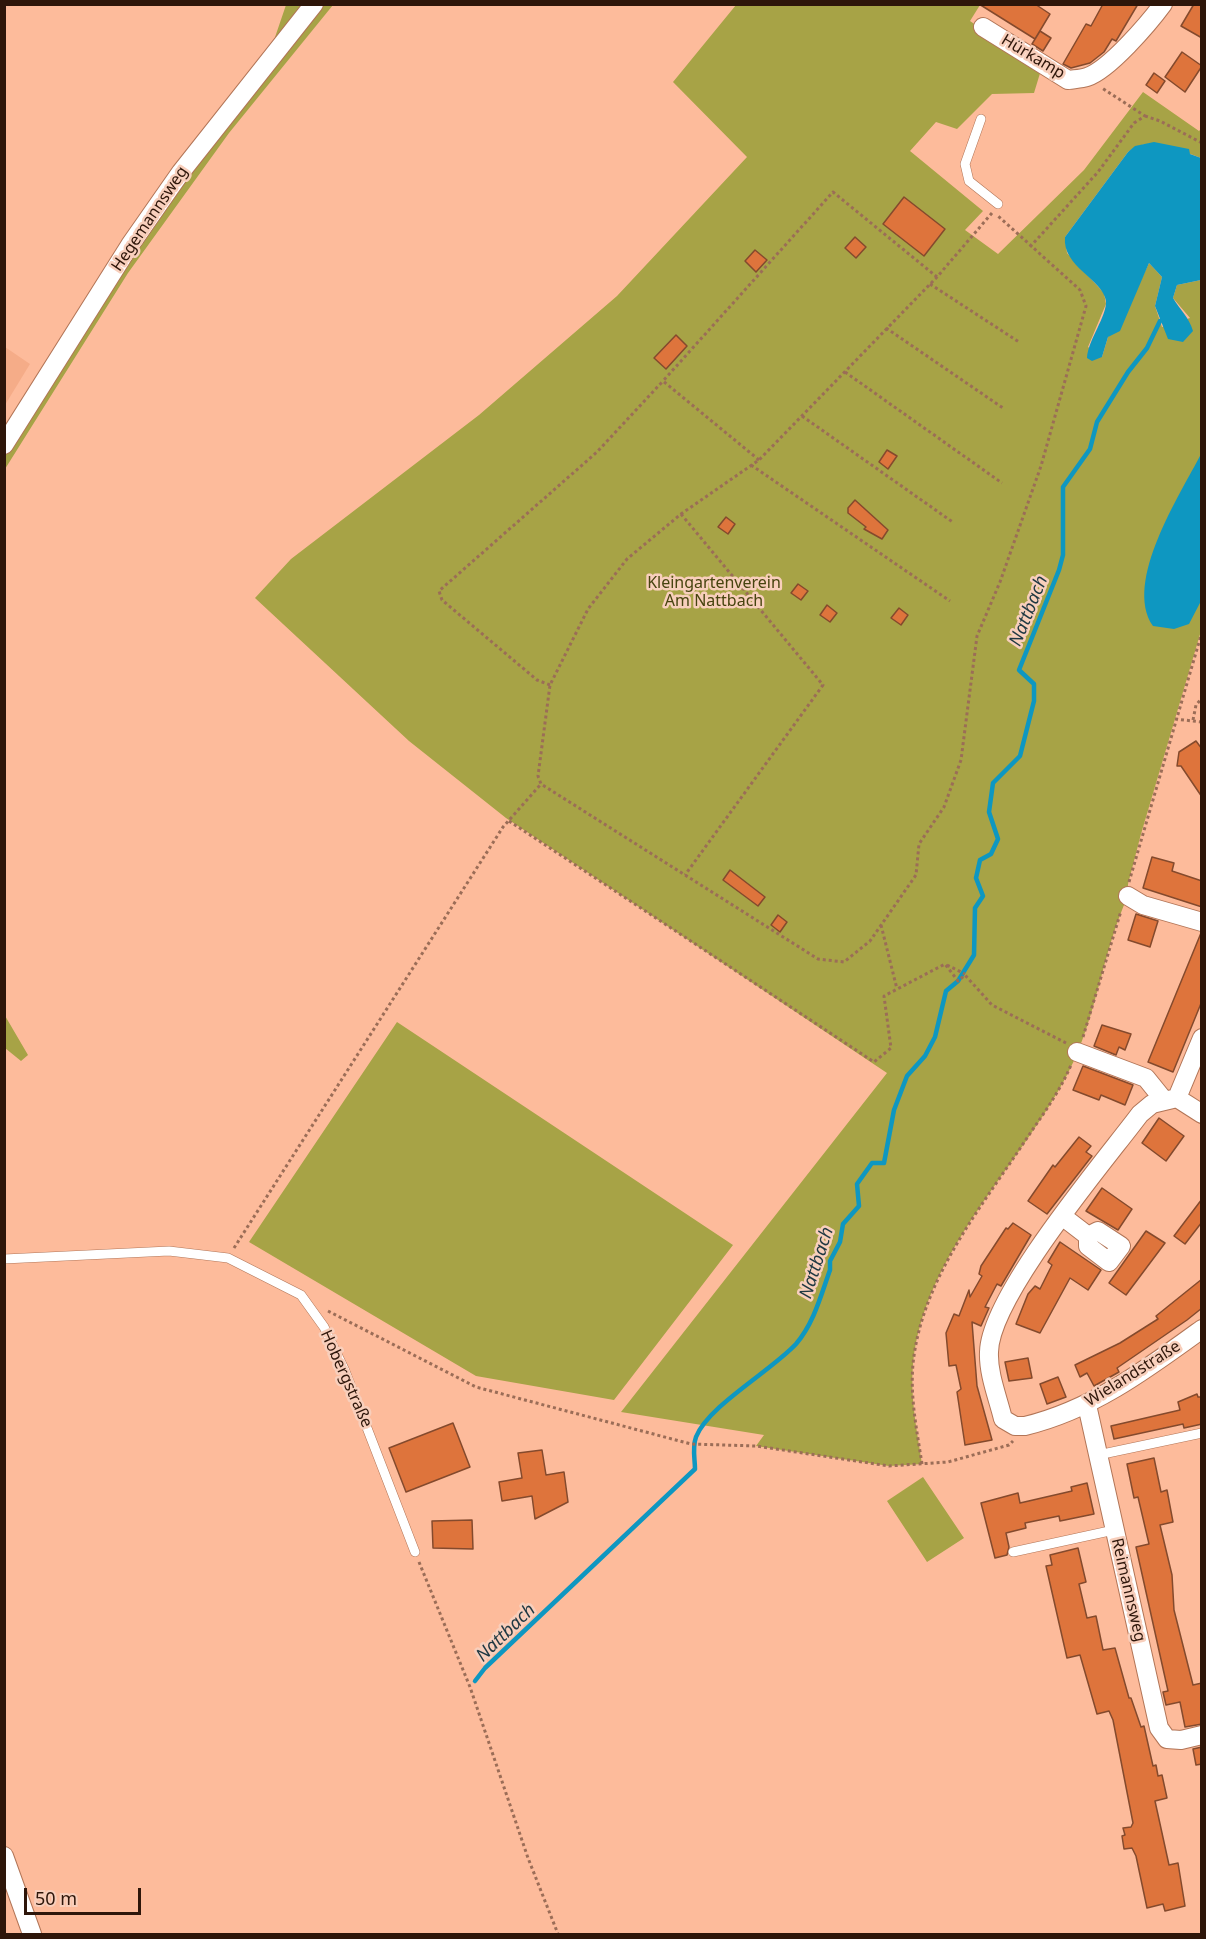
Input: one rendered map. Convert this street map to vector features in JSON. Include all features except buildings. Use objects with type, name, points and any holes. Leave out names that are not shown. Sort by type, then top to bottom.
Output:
[{"type":"street","name":"Hegemannsweg","points":[[4,445],[130,245],[181,172],[314,4]]},
{"type":"street","name":"Hürkamp","points":[[983,27],[1068,80],[1089,77],[1114,57],[1148,25],[1163,4]]},
{"type":"street","points":[[1128,896],[1143,905],[1202,922]]},
{"type":"street","points":[[1025,1426],[1015,1426],[1003,1419],[989,1351],[998,1321],[1011,1292],[1062,1216],[1140,1114],[1152,1104],[1170,1099],[1202,1038]]},
{"type":"street","points":[[1077,1052],[1146,1078],[1170,1099],[1202,1114]]},
{"type":"street","points":[[1062,1216],[1088,1236]]},
{"type":"street","name":"Wielandstraße","points":[[1025,1426],[1087,1405],[1149,1368],[1202,1329]]},
{"type":"street","name":"Reimannsweg","points":[[1087,1405],[1159,1728],[1167,1739],[1181,1740],[1202,1735]]},
{"type":"street","points":[[4,1856],[32,1935]]},
{"type":"lane","points":[[981,119],[965,164],[969,182],[998,204]]},
{"type":"lane","name":"Hobergstraße","points":[[4,1259],[169,1251],[228,1258],[266,1275],[303,1299],[324,1327],[345,1371],[415,1552]]},
{"type":"lane","points":[[1098,1455],[1202,1433]]},
{"type":"lane","points":[[1013,1552],[1114,1530]]},
{"type":"path","points":[[1104,90],[1144,116],[1160,121],[1202,143]]},
{"type":"path","points":[[1030,247],[1098,172],[1134,123],[1144,116]]},
{"type":"path","points":[[550,685],[537,680],[442,600],[439,591],[597,452],[833,192],[937,277]]},
{"type":"path","points":[[994,211],[1030,247],[1080,290],[1086,306],[1041,466],[1000,582],[977,636],[961,760],[945,807],[919,844],[916,874],[881,925],[870,940],[844,962],[818,959],[541,784],[538,776],[550,685],[588,609],[627,559],[681,514],[759,460],[937,277],[994,211]]},
{"type":"path","points":[[929,284],[1019,342]]},
{"type":"path","points":[[886,328],[1003,408]]},
{"type":"path","points":[[845,372],[1002,483]]},
{"type":"path","points":[[663,381],[759,460]]},
{"type":"path","points":[[802,416],[954,523]]},
{"type":"path","points":[[751,465],[950,601]]},
{"type":"path","points":[[681,514],[823,685],[685,875]]},
{"type":"path","points":[[922,1464],[915,1416],[913,1378],[916,1342],[924,1314],[963,1233],[1054,1098],[1077,1052],[1128,896],[1131,873],[1174,719],[1202,632]]},
{"type":"path","points":[[1192,720],[1196,705],[1202,698]]},
{"type":"path","points":[[1174,719],[1202,722]]},
{"type":"path","points":[[228,1258],[509,821],[541,784]]},
{"type":"path","points":[[509,821],[874,1062],[891,1047],[884,996],[945,964]]},
{"type":"path","points":[[881,925],[897,990],[945,964]]},
{"type":"path","points":[[945,964],[958,981],[965,975]]},
{"type":"path","points":[[945,964],[965,975],[992,1005],[1077,1052]]},
{"type":"path","points":[[303,1299],[476,1387],[691,1444],[756,1446],[889,1466],[948,1462],[1009,1445],[1025,1426]]},
{"type":"path","points":[[415,1552],[470,1687],[528,1858],[558,1935]]},
{"type":"shaded area","points":[[5,347],[30,364],[5,405]]},
{"type":"green space","points":[[286,5],[333,5],[229,133],[128,273],[5,469],[5,451],[272,46]]},
{"type":"green space","name":"Kleingartenverein Am Nattbach","points":[[736,5],[980,5],[970,21],[1041,70],[1034,93],[992,94],[957,129],[936,122],[910,151],[983,211],[965,230],[998,254],[1084,170],[1143,92],[1199,131],[1201,129],[1201,158],[1155,144],[1146,144],[1128,152],[1065,237],[1067,253],[1104,293],[1106,304],[1088,347],[1102,357],[1108,337],[1131,301],[1149,263],[1162,277],[1155,306],[1162,327],[1190,318],[1173,298],[1177,285],[1201,280],[1201,631],[1141,834],[1128,884],[1128,896],[1119,917],[1078,1052],[1048,1108],[976,1212],[954,1248],[935,1285],[921,1324],[913,1364],[912,1389],[922,1464],[889,1466],[756,1446],[764,1435],[621,1412],[887,1073],[506,818],[409,741],[255,598],[291,559],[479,415],[617,296],[747,157],[673,82]]},
{"type":"green space","points":[[4,1014],[28,1055],[21,1061],[5,1048]]},
{"type":"green space","points":[[397,1022],[733,1245],[614,1400],[476,1376],[249,1242]]},
{"type":"green space","points":[[923,1477],[964,1538],[927,1562],[887,1501]]},
{"type":"water","points":[[1154,142],[1189,149],[1190,154],[1201,158],[1201,280],[1177,285],[1173,298],[1193,331],[1183,342],[1168,339],[1155,306],[1162,277],[1149,263],[1120,331],[1108,337],[1102,357],[1092,361],[1087,358],[1088,351],[1104,314],[1106,301],[1098,286],[1070,257],[1065,237],[1128,152],[1135,146]]},
{"type":"water","points":[[1201,454],[1201,601],[1189,624],[1174,629],[1153,626],[1146,608],[1145,586],[1149,563],[1169,515]]},
{"type":"waterway","name":"Nattbach","points":[[475,1681],[485,1668],[695,1469],[695,1441],[703,1425],[726,1401],[772,1366],[796,1344],[812,1318],[830,1270],[830,1261],[840,1242],[843,1224],[859,1206],[857,1184],[872,1163],[884,1163],[894,1110],[907,1076],[925,1056],[935,1037],[946,991],[958,981],[974,955],[975,908],[983,896],[976,878],[980,860],[991,854],[998,839],[989,812],[993,783],[1020,756],[1034,701],[1034,684],[1019,670],[1063,555],[1063,487],[1090,449],[1097,422],[1128,372],[1147,348],[1160,321]]}]
